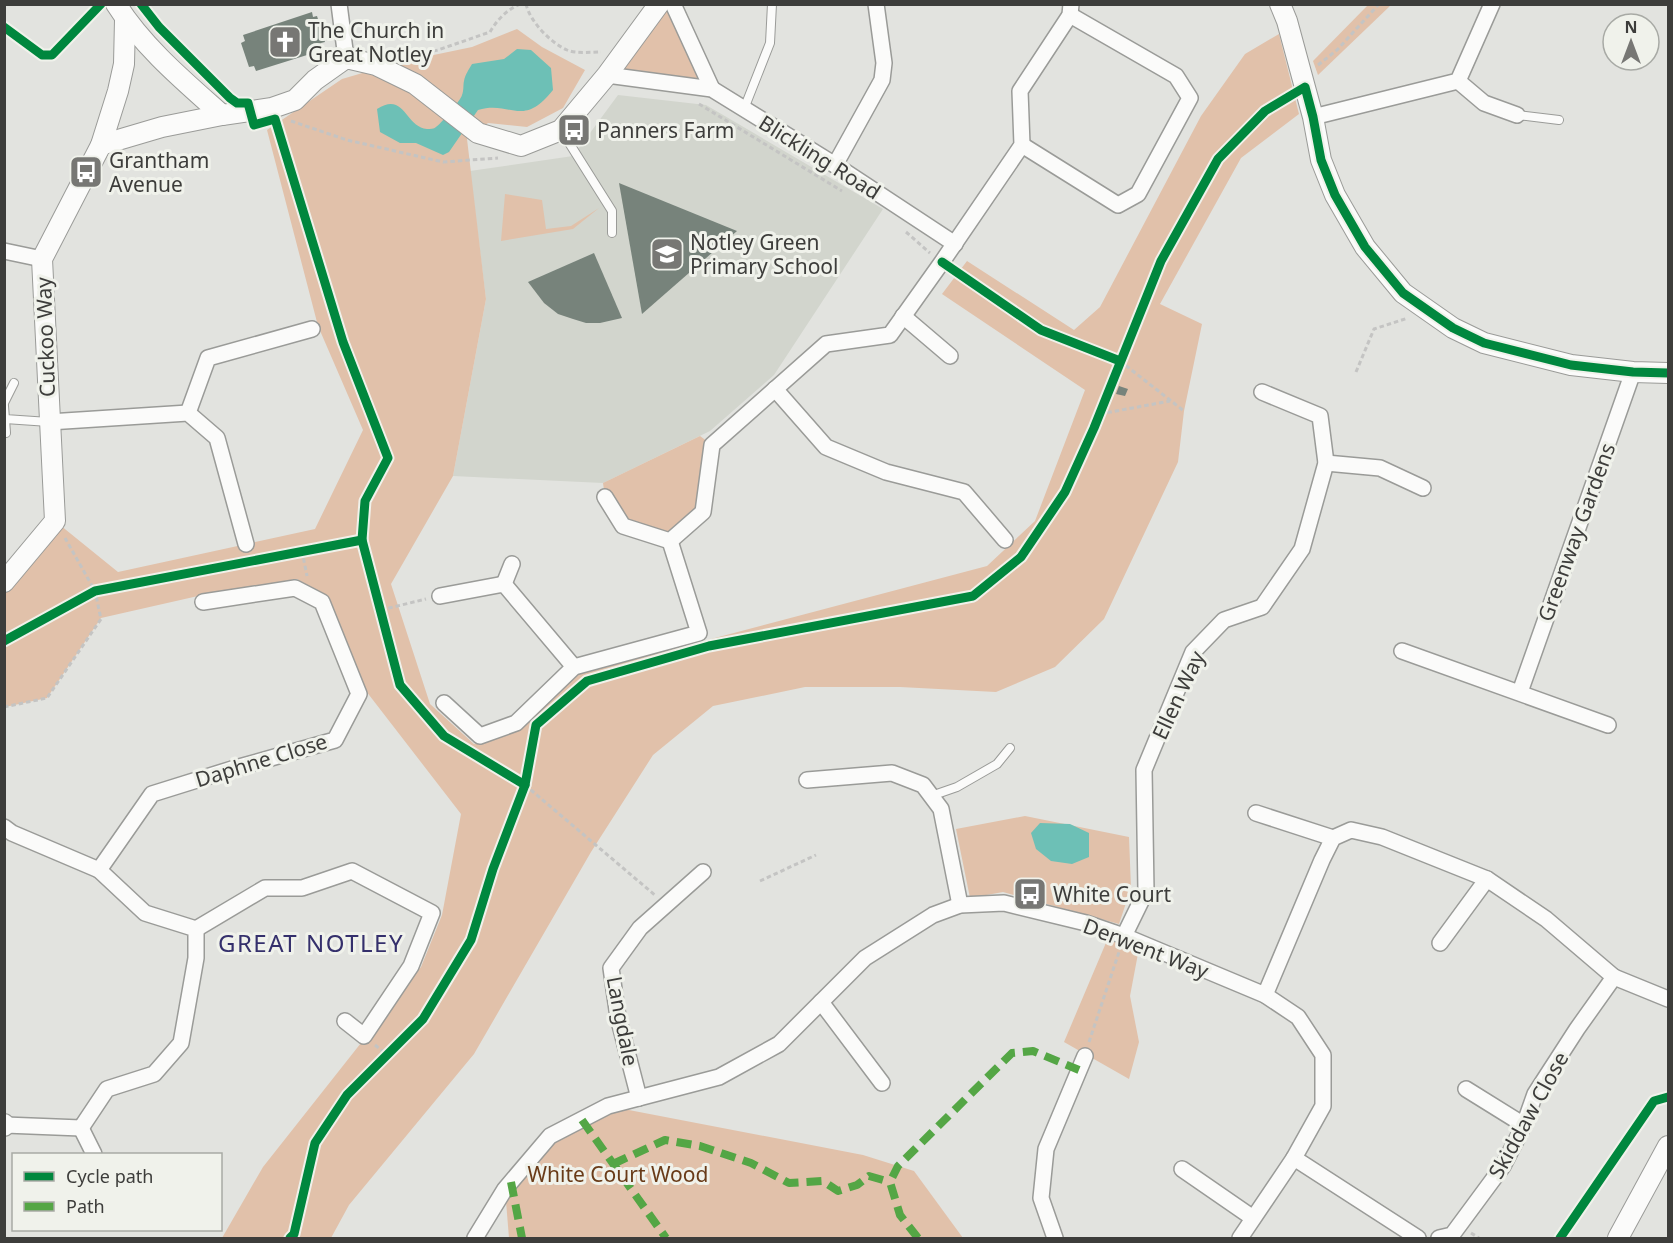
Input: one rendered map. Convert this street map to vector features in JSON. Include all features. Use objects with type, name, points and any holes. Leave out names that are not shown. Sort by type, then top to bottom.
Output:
[{"type":"street","points":[[339,4],[346,58]]},
{"type":"street","points":[[101,145],[162,127],[272,108],[295,100],[315,80],[346,58],[374,64],[415,84],[478,133],[521,146],[561,130],[607,75],[659,4]]},
{"type":"street","points":[[673,4],[712,90]]},
{"type":"street","points":[[835,165],[882,80],[884,63],[876,4]]},
{"type":"street","points":[[1280,4],[1287,21],[1313,117],[1321,160],[1335,195],[1365,247],[1403,293],[1453,328],[1484,343],[1571,364],[1633,372],[1668,373]]},
{"type":"street","points":[[1458,81],[1492,4]]},
{"type":"street","points":[[670,541],[703,512],[712,445],[826,344],[890,335],[1022,145],[1020,91],[1071,10],[1176,76],[1190,98],[1138,194],[1118,205],[1022,145]]},
{"type":"street","points":[[121,12],[182,79],[222,115]]},
{"type":"street","name":"Cuckoo Way","points":[[55,520],[42,259],[101,145],[124,64],[121,12]]},
{"type":"street","name":"Blickling Road","points":[[607,75],[712,90],[835,165],[955,244]]},
{"type":"street","points":[[1313,117],[1458,81]]},
{"type":"street","points":[[1458,81],[1484,103],[1517,115]]},
{"type":"street","points":[[4,251],[42,259]]},
{"type":"street","points":[[903,316],[950,356]]},
{"type":"street","points":[[188,412],[208,358],[312,329]]},
{"type":"street","name":"Greenway Gardens","points":[[1520,692],[1633,372]]},
{"type":"street","points":[[776,389],[826,447],[886,472],[964,492],[1005,540]]},
{"type":"street","name":"Ellen Way","points":[[1124,936],[1146,891],[1144,770],[1193,652],[1224,620],[1262,607],[1302,549],[1326,463],[1320,416],[1262,392]]},
{"type":"street","points":[[49,422],[188,412],[217,438],[246,544]]},
{"type":"street","points":[[1326,463],[1380,468],[1423,488]]},
{"type":"street","points":[[605,497],[623,526],[670,541]]},
{"type":"street","points":[[4,582],[55,520]]},
{"type":"street","points":[[444,703],[480,736],[516,723],[574,667],[699,633],[670,541]]},
{"type":"street","points":[[504,584],[512,564]]},
{"type":"street","points":[[504,584],[574,667]]},
{"type":"street","points":[[440,596],[504,584]]},
{"type":"street","points":[[203,602],[295,588],[310,596]]},
{"type":"street","name":"Daphne Close","points":[[99,870],[152,794],[335,740],[359,694],[322,602],[310,596]]},
{"type":"street","points":[[1402,651],[1608,725]]},
{"type":"street","points":[[807,780],[892,773],[923,786],[941,809],[960,905]]},
{"type":"street","points":[[1256,813],[1333,838],[1352,831],[1382,837],[1487,879],[1546,919],[1614,977],[1668,999]]},
{"type":"street","points":[[4,827],[12,834],[99,870],[145,913],[196,929],[265,888],[302,888],[352,871],[432,914],[411,966],[364,1036],[345,1021]]},
{"type":"street","points":[[1265,995],[1333,838]]},
{"type":"street","name":"Langdale","points":[[639,1098],[618,1017],[611,968],[640,928],[704,872]]},
{"type":"street","points":[[1440,944],[1487,879]]},
{"type":"street","name":"Derwent Way","points":[[475,1239],[505,1189],[550,1136],[608,1106],[719,1077],[779,1044],[865,958],[933,915],[960,905],[1004,903],[1086,923],[1124,936],[1265,995],[1298,1017],[1323,1055],[1323,1106],[1294,1158],[1240,1239]]},
{"type":"street","points":[[81,1128],[107,1089],[154,1074],[181,1043],[196,958],[196,929]]},
{"type":"street","name":"Skiddaw Close","points":[[1439,1239],[1452,1235],[1503,1166],[1524,1125],[1535,1094],[1614,977]]},
{"type":"street","points":[[821,1002],[882,1083]]},
{"type":"street","points":[[1055,1239],[1041,1198],[1046,1149],[1085,1056]]},
{"type":"street","points":[[1466,1089],[1524,1125]]},
{"type":"street","points":[[5,1125],[81,1128]]},
{"type":"street","points":[[81,1128],[93,1153]]},
{"type":"street","points":[[1618,1239],[1664,1168],[1668,1146]]},
{"type":"street","points":[[1294,1158],[1418,1239]]},
{"type":"street","points":[[1182,1169],[1253,1218]]},
{"type":"lane","points":[[744,109],[770,43],[772,4]]},
{"type":"lane","points":[[1517,115],[1559,120]]},
{"type":"lane","points":[[561,130],[612,212],[612,233]]},
{"type":"lane","points":[[6,433],[4,405],[14,382]]},
{"type":"lane","points":[[5,419],[49,422]]},
{"type":"lane","points":[[931,796],[957,787],[997,764],[1010,748]]},
{"type":"path","points":[[374,64],[438,50],[490,32],[497,20],[521,4]]},
{"type":"path","points":[[526,4],[528,14],[543,33],[568,51],[605,52],[626,48]]},
{"type":"path","points":[[1302,77],[1337,50],[1379,4]]},
{"type":"path","points":[[698,104],[851,196]]},
{"type":"path","points":[[282,118],[347,140],[443,162],[500,158]]},
{"type":"path","points":[[900,226],[912,239],[942,262]]},
{"type":"path","points":[[1356,372],[1374,329],[1430,312]]},
{"type":"path","points":[[1116,372],[1125,350]]},
{"type":"path","points":[[1110,357],[1120,361],[1184,411]]},
{"type":"path","points":[[1098,417],[1170,400]]},
{"type":"path","points":[[1098,417],[1104,403]]},
{"type":"path","points":[[4,707],[47,698],[101,618],[95,591],[55,520]]},
{"type":"path","points":[[292,553],[307,550],[310,596]]},
{"type":"path","points":[[85,596],[106,589]]},
{"type":"path","points":[[384,621],[380,605],[440,596]]},
{"type":"path","points":[[515,778],[526,780],[666,905]]},
{"type":"path","points":[[521,795],[526,780]]},
{"type":"path","points":[[760,881],[816,855]]},
{"type":"path","points":[[1085,1056],[1124,936]]},
{"type":"path","points":[[379,1063],[394,1048]]},
{"type":"shaded area","name":"Notley Green Primary School","points":[[618,95],[706,105],[883,209],[774,375],[710,431],[603,483],[453,476],[486,299],[470,171],[573,156]]},
{"type":"green space","points":[[660,5],[673,5],[712,89],[607,75]]},
{"type":"green space","points":[[1368,5],[1391,5],[1318,75],[1313,61]]},
{"type":"green space","points":[[517,29],[542,47],[585,70],[563,108],[527,127],[488,123],[467,139],[486,299],[453,476],[391,584],[430,704],[474,744],[523,727],[579,674],[987,566],[1035,521],[1085,390],[942,294],[967,261],[1074,330],[1100,307],[1201,116],[1245,54],[1279,34],[1299,114],[1241,158],[1160,304],[1202,324],[1184,411],[1178,462],[1104,619],[1055,667],[996,692],[900,687],[805,687],[713,706],[653,755],[591,852],[474,1054],[349,1205],[331,1238],[222,1238],[263,1167],[421,967],[442,915],[461,814],[366,691],[326,596],[297,579],[198,596],[101,618],[47,698],[5,707],[5,582],[55,521],[118,572],[315,529],[363,430],[318,326],[267,130],[342,79],[400,62],[472,47]]},
{"type":"green space","points":[[505,194],[542,200],[546,229],[571,226],[599,208],[573,229],[501,241]]},
{"type":"green space","points":[[700,436],[712,445],[703,512],[670,541],[623,526],[605,497],[603,483]]},
{"type":"green space","points":[[1025,816],[1129,837],[1131,888],[1119,924],[1003,892],[970,898],[956,829]]},
{"type":"green space","points":[[1108,938],[1140,943],[1130,996],[1139,1042],[1129,1079],[1064,1042]]},
{"type":"green space","name":"White Court Wood","points":[[608,1106],[863,1155],[914,1171],[963,1238],[509,1238],[505,1189],[550,1136]]},
{"type":"water","points":[[517,49],[531,50],[551,68],[553,90],[533,108],[524,111],[499,108],[478,110],[449,152],[443,155],[416,143],[400,143],[380,132],[377,109],[394,104],[420,127],[435,128],[461,98],[465,77],[472,64],[504,59]]},
{"type":"water","points":[[1040,823],[1070,824],[1089,833],[1089,857],[1072,864],[1051,861],[1036,849],[1031,833]]},
{"type":"building","name":"The Church in Great Notley","points":[[312,12],[313,17],[317,16],[325,42],[321,43],[323,50],[256,71],[254,66],[249,67],[241,43],[245,41],[243,35]]},
{"type":"building","points":[[619,183],[737,231],[642,314]]},
{"type":"building","points":[[594,253],[622,318],[600,323],[586,323],[558,314],[544,303],[528,282]]},
{"type":"building","points":[[1119,386],[1128,389],[1125,396],[1116,394]]},
{"type":"marked path","points":[[918,1238],[900,1215],[890,1182],[898,1166],[1012,1053],[1033,1051],[1079,1070]]},
{"type":"marked path","points":[[582,1120],[666,1238]]},
{"type":"marked path","points":[[613,1164],[665,1140],[700,1146],[751,1163],[789,1183],[823,1181],[838,1191],[857,1185],[869,1176],[890,1182]]},
{"type":"marked path","points":[[511,1182],[522,1238]]},
{"type":"cycle path","points":[[4,27],[42,55],[52,55],[101,4]]},
{"type":"cycle path","points":[[141,4],[159,27],[230,98],[237,103],[248,103],[254,125],[275,119],[343,342],[388,458],[365,501],[362,540],[400,685],[444,736],[525,785]]},
{"type":"cycle path","points":[[290,1238],[294,1234],[315,1143],[347,1095],[423,1019],[471,940],[493,869],[525,785],[536,725],[587,681],[709,646],[973,596],[1021,557],[1065,492],[1094,428],[1161,261],[1218,159],[1265,111],[1305,87],[1321,160],[1335,195],[1365,247],[1403,293],[1453,328],[1484,343],[1571,365],[1633,372],[1668,373]]},
{"type":"cycle path","points":[[942,262],[1041,330],[1120,361]]},
{"type":"cycle path","points":[[4,641],[95,591],[362,540]]},
{"type":"cycle path","points":[[1560,1238],[1654,1101],[1668,1097]]},
{"type":"place","name":"The Church in Great Notley","points":[[285,42]]},
{"type":"place","name":"Panners Farm","points":[[574,130]]},
{"type":"place","name":"Grantham Avenue","points":[[86,172]]},
{"type":"place","name":"Notley Green Primary School","points":[[667,254]]},
{"type":"place","name":"White Court","points":[[1030,894]]},
{"type":"district","name":"GREAT NOTLEY","points":[[311,942]]}]
